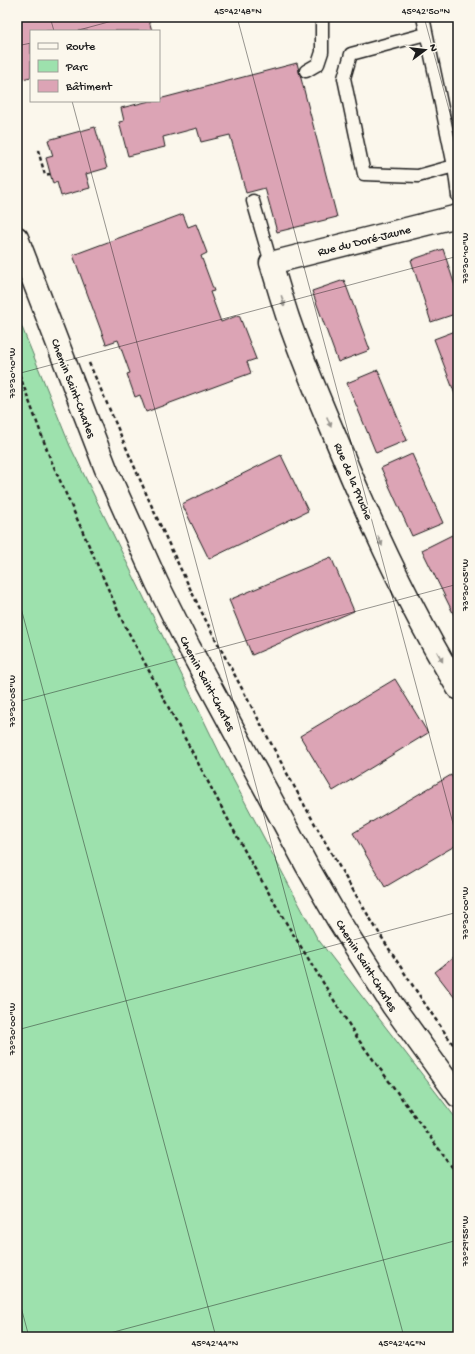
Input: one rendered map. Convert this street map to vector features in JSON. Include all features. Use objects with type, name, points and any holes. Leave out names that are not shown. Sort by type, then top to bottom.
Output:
[{"type":"main road","name":"Rue du Doré-Jaune","points":[[271,263],[458,216]]},
{"type":"main road","name":"Chemin Saint-Charles","points":[[17,238],[103,462],[157,583],[182,634],[299,852],[337,918],[392,1006],[458,1096]]},
{"type":"main road","name":"Rue de la Pruche","points":[[271,263],[288,317],[307,368],[350,474],[387,557],[458,688]]},
{"type":"lane","points":[[306,71],[318,64],[322,52],[322,17]]},
{"type":"lane","points":[[423,17],[454,166],[458,196]]},
{"type":"lane","points":[[426,34],[351,54],[344,78],[364,174],[418,176],[454,166]]},
{"type":"lane","points":[[253,201],[271,263]]},
{"type":"path","points":[[38,150],[45,175],[50,174]]},
{"type":"path","name":"Chemin Saint-Charles","points":[[89,361],[186,582],[302,801],[372,923],[408,979],[458,1051]]},
{"type":"path","points":[[17,368],[53,464],[122,620],[248,857],[297,941],[358,1039],[458,1175]]},
{"type":"green space","points":[[17,315],[70,446],[227,768],[317,938],[458,1121],[458,1337],[17,1337]]},
{"type":"building","points":[[17,17],[148,17],[152,30],[30,30],[30,77],[18,80]]},
{"type":"building","points":[[297,63],[337,217],[277,232],[265,188],[246,193],[230,135],[201,142],[197,128],[163,137],[165,147],[128,156],[119,122],[124,121],[121,108],[146,102],[160,102],[160,99]]},
{"type":"building","points":[[95,127],[107,168],[86,174],[90,188],[61,196],[57,182],[53,184],[46,158],[53,156],[48,140]]},
{"type":"building","points":[[183,214],[188,227],[196,224],[207,253],[201,256],[214,291],[210,292],[221,322],[239,315],[256,359],[247,362],[251,373],[146,412],[140,395],[135,397],[127,374],[130,373],[118,340],[106,344],[73,255]]},
{"type":"building","points":[[443,249],[458,295],[458,313],[431,322],[411,260]]},
{"type":"building","points":[[344,280],[370,350],[338,362],[312,291]]},
{"type":"building","points":[[458,330],[458,402],[434,339]]},
{"type":"building","points":[[378,370],[407,440],[376,453],[347,383]]},
{"type":"building","points":[[412,454],[443,523],[412,536],[381,468]]},
{"type":"building","points":[[281,455],[308,511],[209,559],[182,504]]},
{"type":"building","points":[[452,535],[458,547],[458,616],[455,617],[422,550]]},
{"type":"building","points":[[331,557],[354,611],[252,655],[229,600]]},
{"type":"building","points":[[395,679],[428,733],[333,791],[300,736]]},
{"type":"building","points":[[451,775],[458,788],[458,844],[385,887],[353,833]]},
{"type":"building","points":[[458,954],[458,1002],[435,972]]}]
